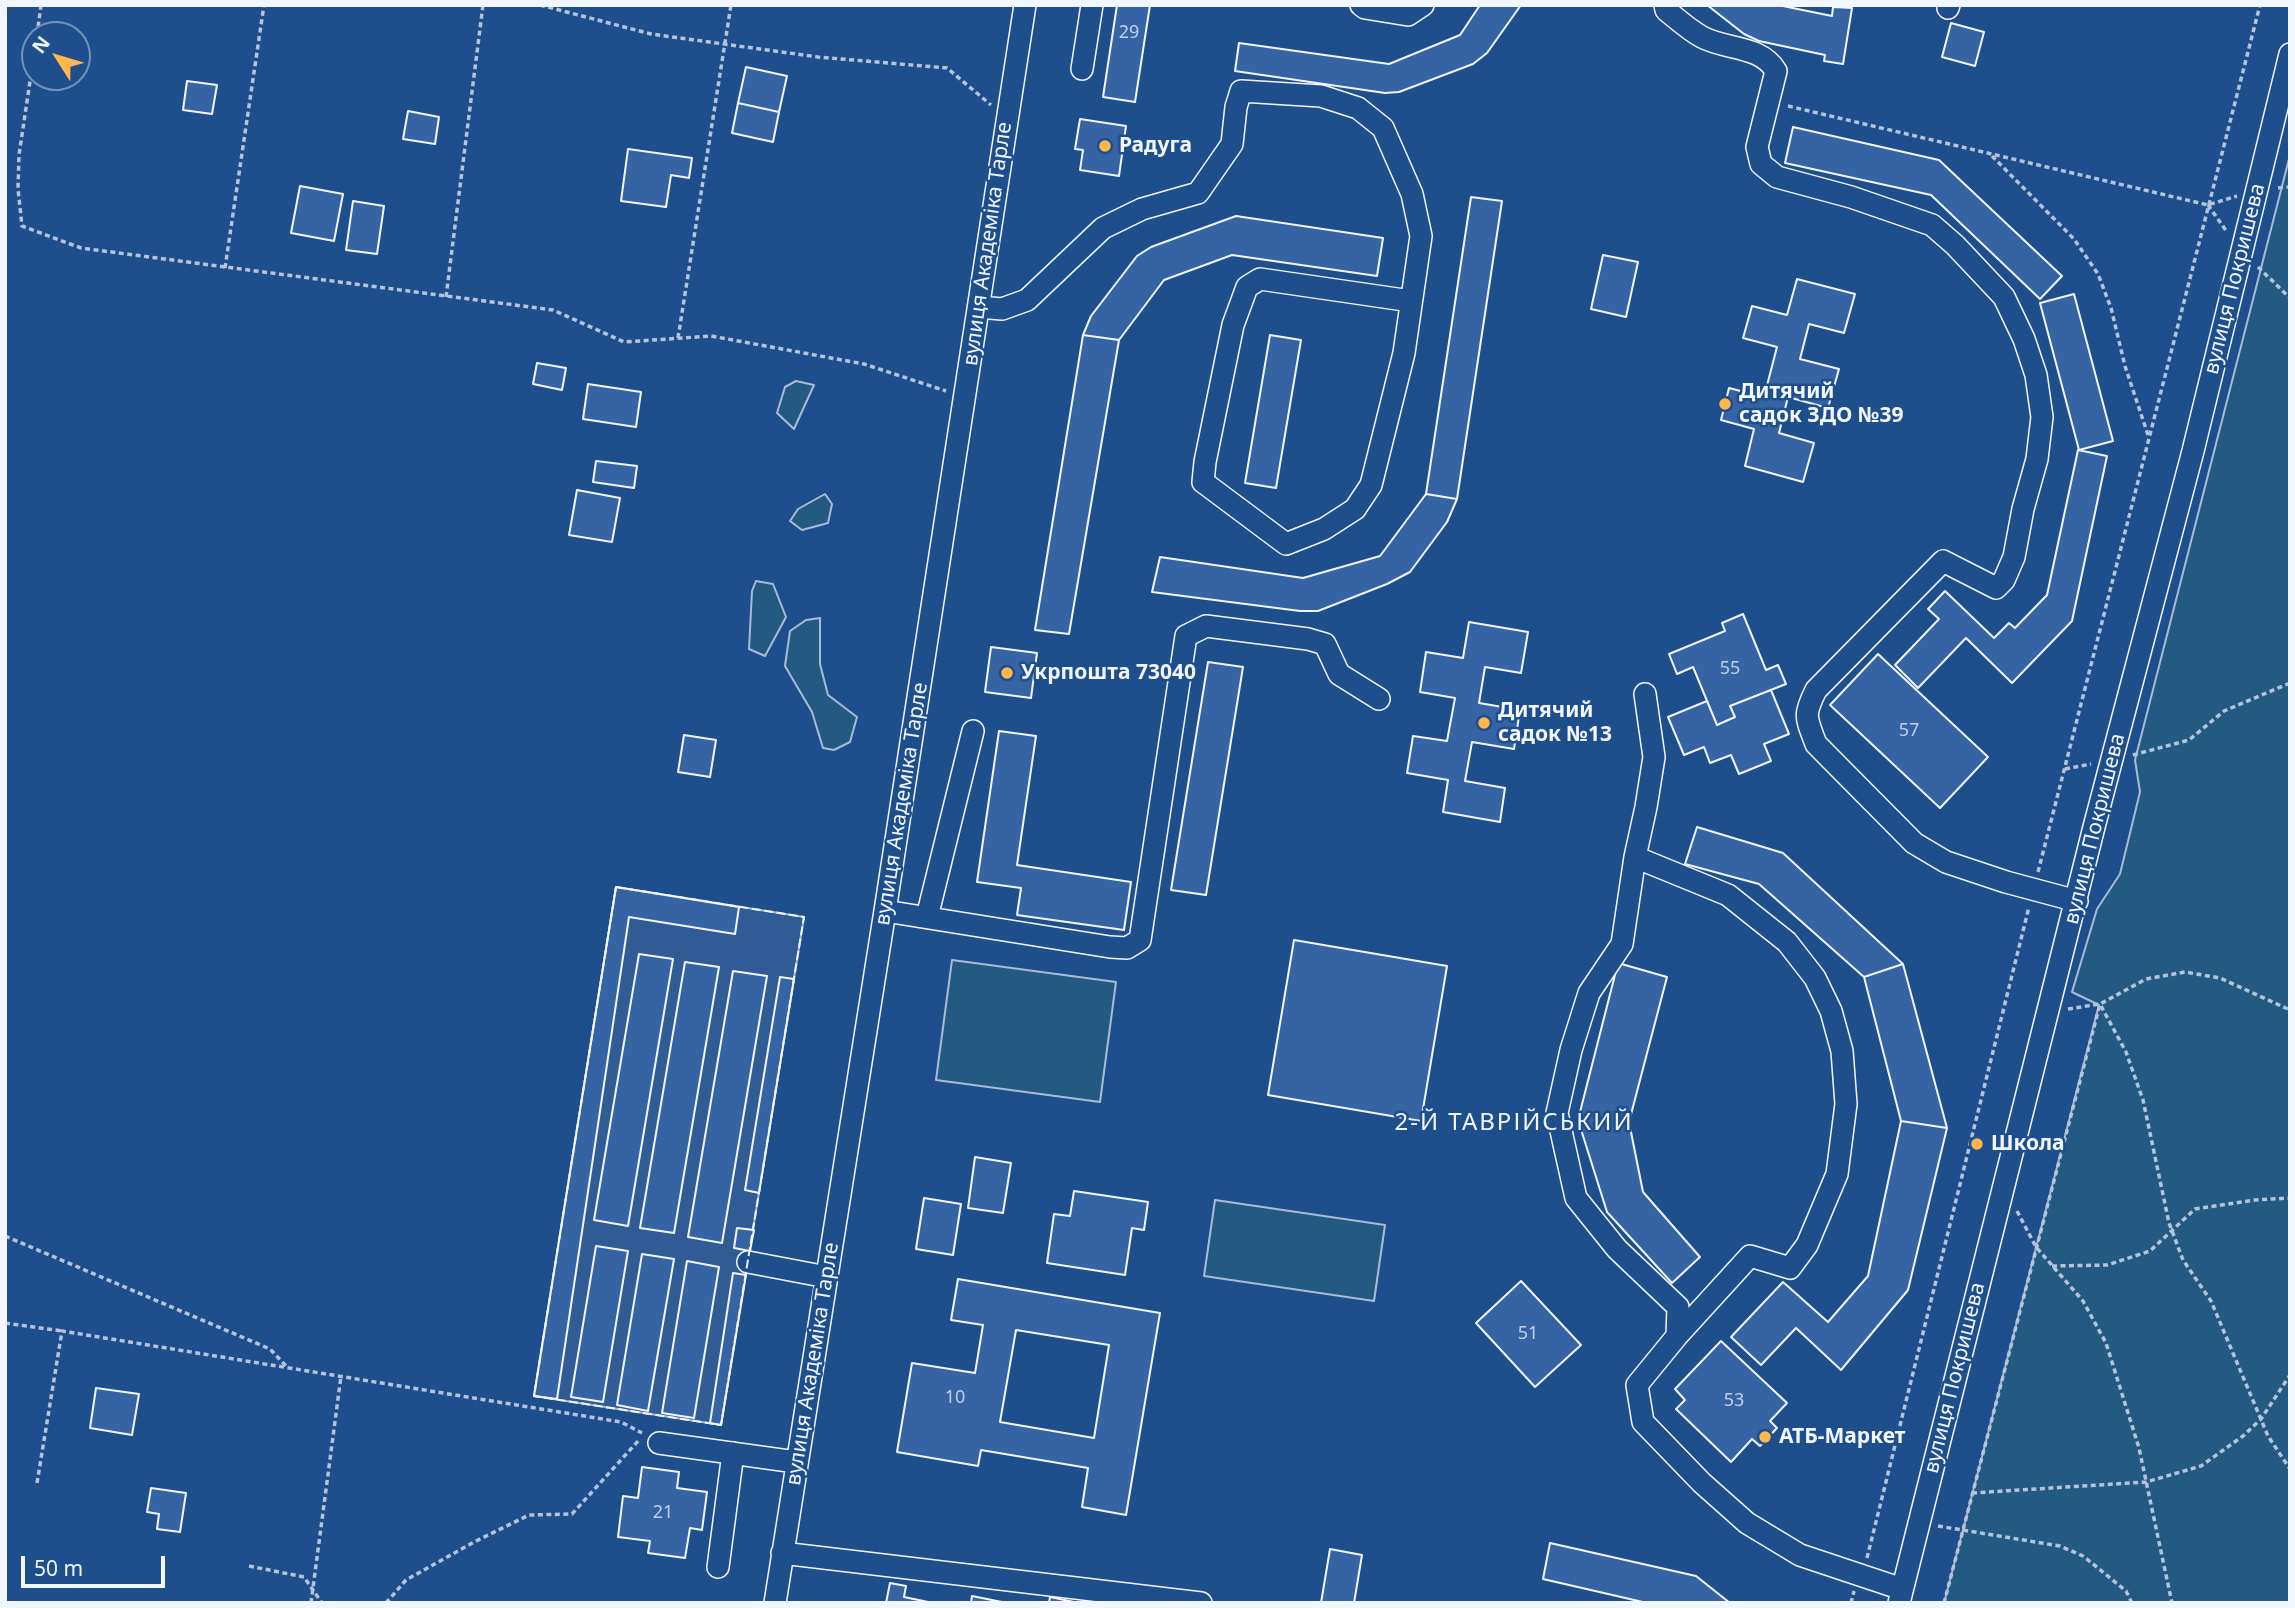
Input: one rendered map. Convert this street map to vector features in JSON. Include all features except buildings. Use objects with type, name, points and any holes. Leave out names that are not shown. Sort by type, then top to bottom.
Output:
[{"type":"street","name":"вулиця Академіка Тарле","points":[[775,1603],[1025,5]]},
{"type":"street","points":[[1082,69],[1092,5]]},
{"type":"street","points":[[1361,5],[1365,8],[1408,15],[1423,5]]},
{"type":"street","points":[[1665,5],[1665,10],[1703,38],[1756,53],[1771,62],[1776,71],[1757,147],[1761,164],[1777,177],[1851,197],[1932,225],[1955,245],[2004,297],[2024,339],[2036,375],[2042,416],[2037,459],[2023,509],[2014,557],[2004,580],[1996,587],[1943,561],[1816,690],[1806,710],[1816,744],[1914,843],[1946,862],[2077,901]]},
{"type":"street","name":"вулиця Покришева","points":[[1900,1596],[2193,451],[2290,54]]},
{"type":"street","points":[[979,307],[1002,309],[1027,300],[1103,228],[1142,209],[1198,193],[1233,144],[1236,107],[1241,91],[1321,96],[1358,108],[1384,128],[1412,194],[1420,236],[1404,353],[1371,485],[1355,509],[1325,529],[1286,544],[1203,482],[1233,325],[1247,287],[1260,279],[1411,301]]},
{"type":"street","points":[[885,911],[1110,947],[1127,948],[1140,940],[1186,636],[1206,626],[1308,639],[1325,644],[1339,674],[1379,699]]},
{"type":"street","points":[[1645,694],[1654,757],[1622,944],[1588,993],[1571,1050],[1557,1113],[1576,1198],[1617,1249],[1678,1307],[1677,1336]]},
{"type":"street","points":[[927,918],[973,731]]},
{"type":"street","points":[[1635,857],[1728,895],[1787,942],[1815,978],[1831,1011],[1842,1051],[1846,1104],[1837,1174],[1807,1245],[1790,1268],[1751,1256],[1677,1336],[1637,1385],[1643,1422],[1702,1483],[1747,1523],[1800,1555],[1860,1575],[1900,1596]]},
{"type":"street","points":[[748,1262],[827,1277]]},
{"type":"street","points":[[652,1439],[796,1462]]},
{"type":"street","points":[[718,1567],[733,1453]]},
{"type":"street","points":[[782,1553],[1200,1603]]},
{"type":"path","points":[[225,268],[264,5]]},
{"type":"path","points":[[446,297],[483,5]]},
{"type":"path","points":[[540,5],[651,34],[818,57],[947,68],[1006,117]]},
{"type":"path","points":[[678,338],[731,5]]},
{"type":"path","points":[[1851,1603],[1871,1546],[1891,1455],[2033,890],[2260,5]]},
{"type":"path","points":[[29,91],[19,155],[18,189],[22,226],[80,248],[553,310],[624,342],[711,336],[864,363],[965,397]]},
{"type":"path","points":[[1769,102],[2208,205]]},
{"type":"path","points":[[1990,154],[2074,239],[2098,274],[2111,308],[2124,366],[2149,437]]},
{"type":"path","points":[[2065,769],[2112,761],[2189,740],[2224,711],[2290,683]]},
{"type":"path","points":[[2049,1009],[2075,1009],[2099,1004],[2146,979],[2185,972],[2220,978],[2290,1010]]},
{"type":"path","points":[[2099,1004],[2126,1052],[2143,1100],[2171,1230],[2183,1260],[2211,1301],[2268,1436],[2290,1469]]},
{"type":"path","points":[[1944,1603],[2099,1004]]},
{"type":"path","points":[[2004,1186],[2036,1247],[2083,1301],[2106,1343],[2139,1448],[2172,1603]]},
{"type":"path","points":[[2052,1266],[2107,1265],[2150,1251],[2194,1209],[2290,1198]]},
{"type":"path","points":[[5,1236],[270,1349],[288,1368]]},
{"type":"path","points":[[5,1323],[621,1422],[652,1439],[572,1514],[529,1515],[406,1580],[386,1603]]},
{"type":"path","points":[[37,1483],[62,1331]]},
{"type":"path","points":[[1972,1493],[2146,1482],[2201,1466],[2243,1436],[2261,1419],[2290,1375]]},
{"type":"path","points":[[311,1603],[341,1376]]},
{"type":"path","points":[[1919,1522],[2060,1546],[2083,1556],[2126,1591],[2132,1603]]},
{"type":"path","points":[[249,1566],[304,1577],[321,1603]]},
{"type":"shaded area","points":[[2290,155],[2290,1603],[1944,1603],[2099,1005],[2072,992],[2097,909],[2120,874],[2140,792],[2135,760]]},
{"type":"shaded area","points":[[796,381],[814,385],[794,429],[777,413],[785,387]]},
{"type":"shaded area","points":[[825,494],[832,504],[828,523],[802,530],[790,521],[798,509]]},
{"type":"shaded area","points":[[756,581],[773,584],[786,617],[765,656],[749,649],[752,591]]},
{"type":"shaded area","points":[[820,618],[820,664],[828,695],[857,717],[850,742],[834,750],[823,748],[812,712],[785,666],[790,631],[806,620]]},
{"type":"shaded area","points":[[616,887],[804,917],[721,1425],[534,1396]]},
{"type":"shaded area","points":[[952,960],[1116,982],[1100,1102],[936,1080]]},
{"type":"shaded area","points":[[1215,1200],[1385,1225],[1374,1301],[1204,1276]]},
{"type":"fence","points":[[616,887],[804,917],[721,1425],[534,1396],[616,887]]},
{"type":"place","name":"Радуга","points":[[1105,146]]},
{"type":"place","name":"Дитячий садок ЗДО №39","points":[[1725,404]]},
{"type":"place","name":"Укрпошта 73040","points":[[1007,673]]},
{"type":"place","name":"Дитячий садок №13","points":[[1484,723]]},
{"type":"place","name":"Школа","points":[[1977,1144]]},
{"type":"place","name":"АТБ-Маркет","points":[[1765,1437]]},
{"type":"district","name":"2-Й ТАВРІЙСЬКИЙ","points":[[1514,1123]]}]
